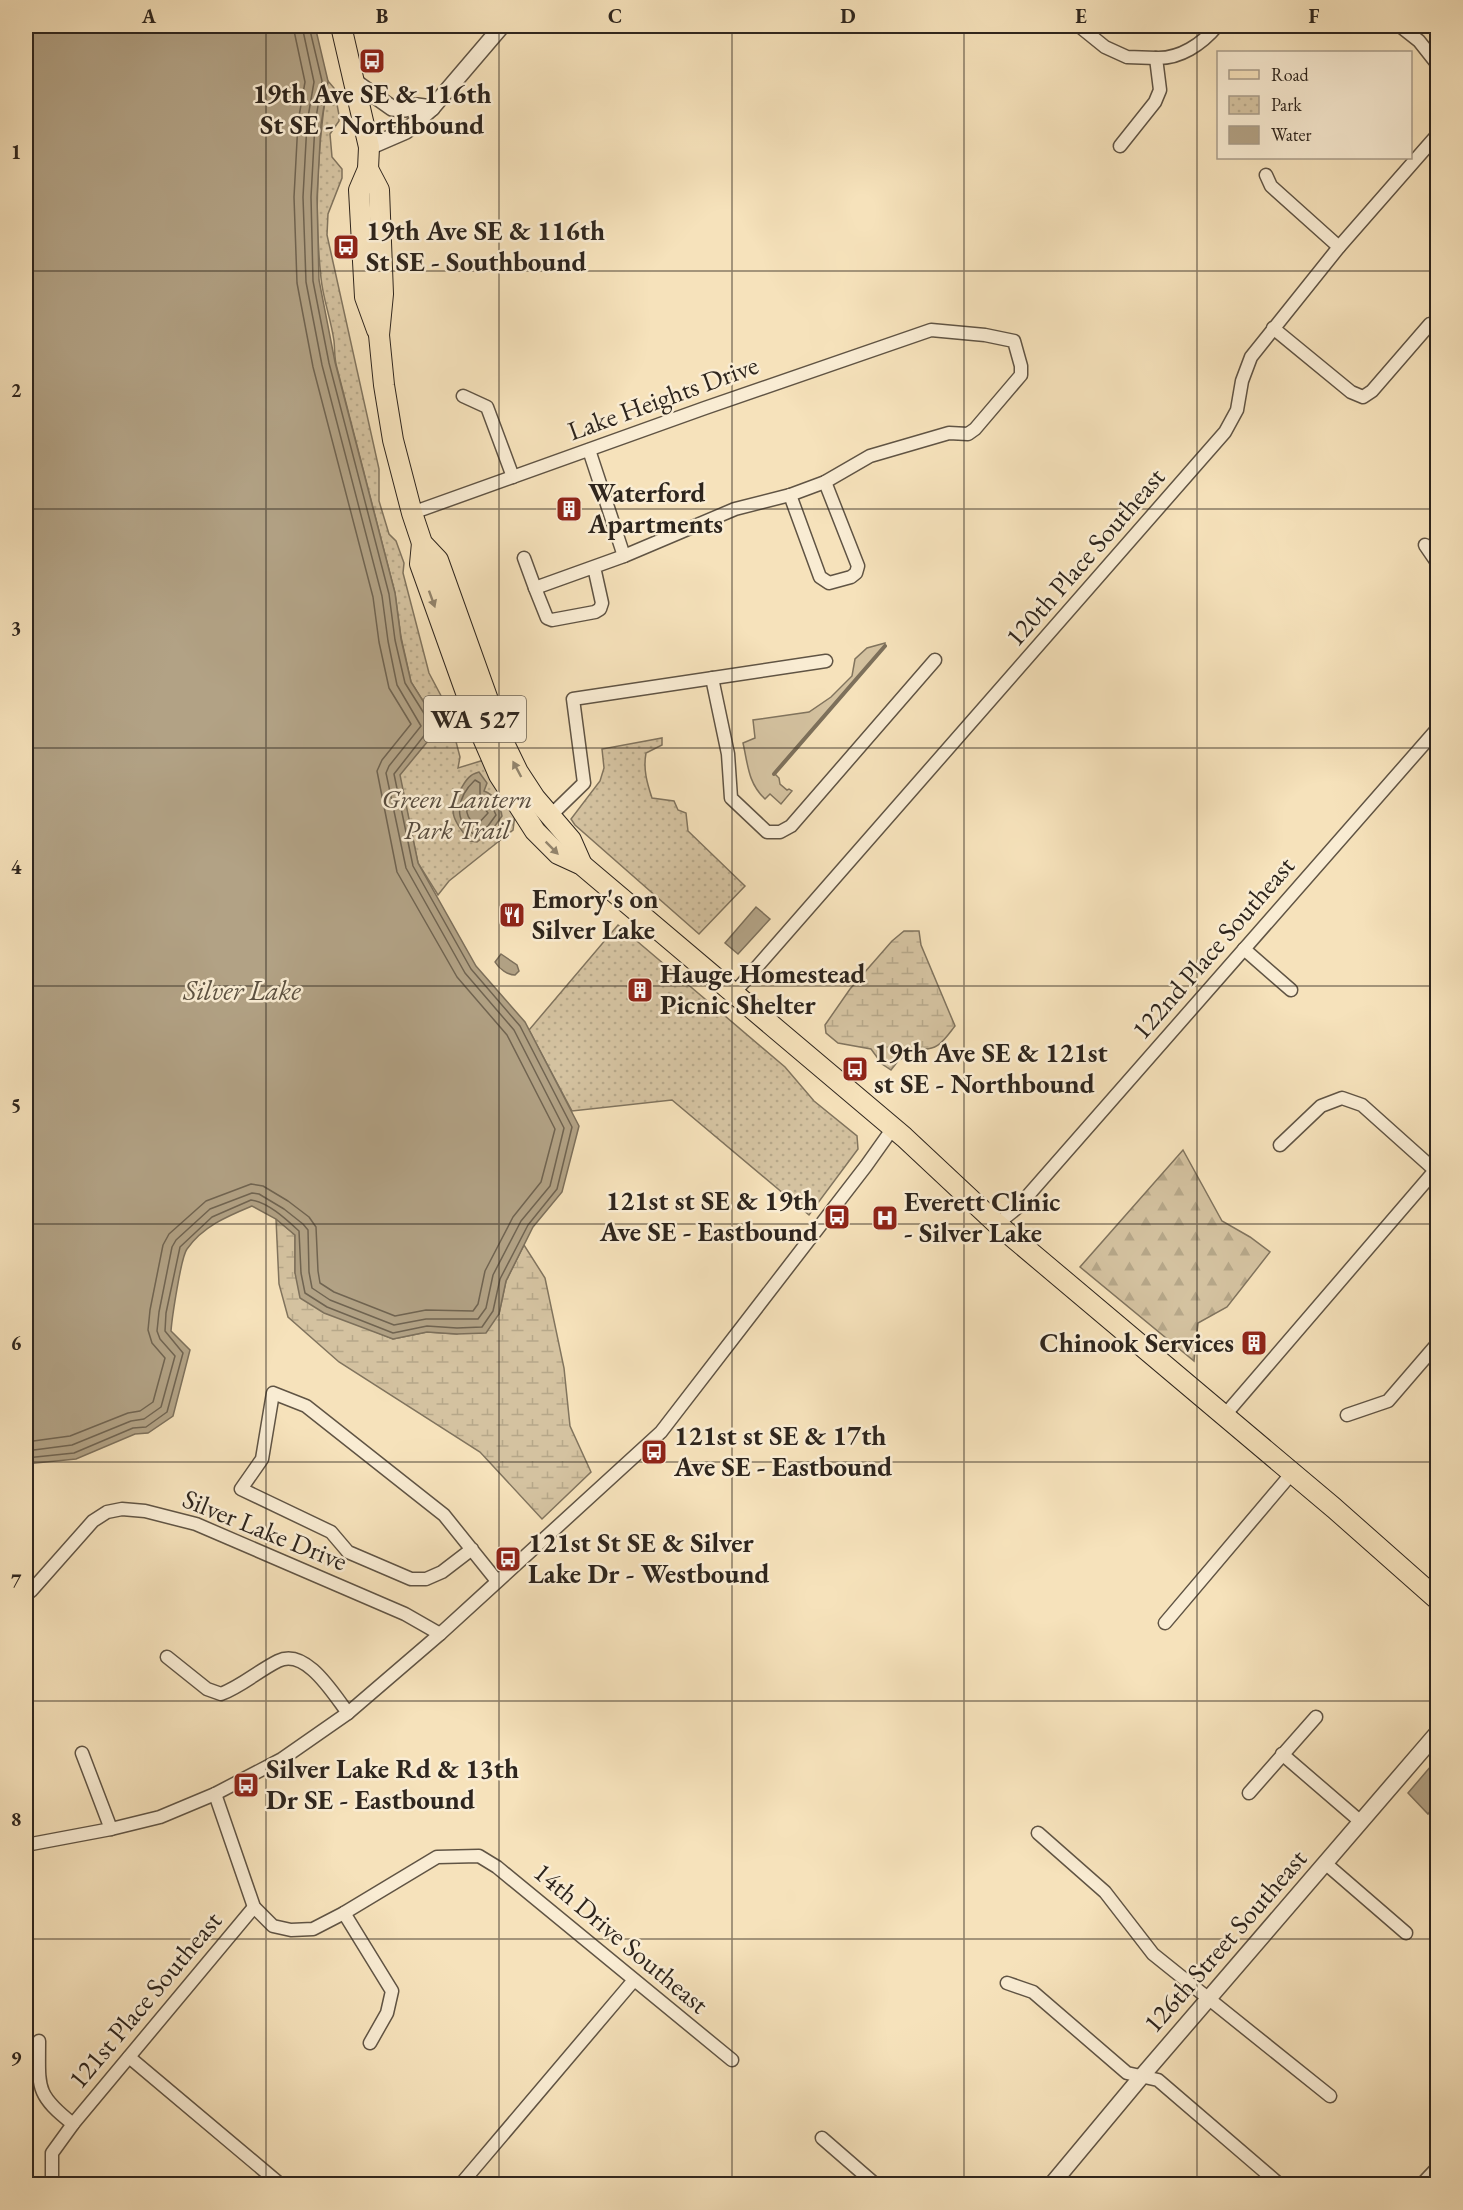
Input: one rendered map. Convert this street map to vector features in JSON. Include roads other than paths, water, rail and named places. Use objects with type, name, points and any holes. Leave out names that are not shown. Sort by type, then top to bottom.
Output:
[{"type":"main road","name":"WA 527","points":[[341,26],[369,147],[368,169],[379,189],[383,294],[379,335],[384,385],[393,440],[422,543],[420,564],[479,729],[499,775],[536,831],[558,855],[582,865],[735,992],[893,1128],[997,1224],[1334,1508],[1437,1600]]},
{"type":"main road","name":"WA 527","points":[[422,543],[438,560],[502,739],[518,772],[549,817],[570,840],[582,865]]},
{"type":"street","points":[[369,147],[406,131],[432,108],[502,26]]},
{"type":"street","points":[[1079,26],[1105,47],[1127,57],[1156,58],[1167,58],[1183,52],[1206,39],[1217,26]]},
{"type":"street","points":[[1400,26],[1419,41],[1437,65]]},
{"type":"street","points":[[1120,147],[1155,102],[1161,90],[1156,58]]},
{"type":"street","points":[[354,81],[392,108],[405,109],[417,106],[432,108]]},
{"type":"street","name":"120th Place Southeast","points":[[735,992],[1225,432],[1237,410],[1242,381],[1251,357],[1339,247],[1437,134]]},
{"type":"street","points":[[1266,175],[1271,186],[1278,193],[1339,247]]},
{"type":"street","points":[[1273,328],[1351,392],[1363,397],[1372,391],[1430,324]]},
{"type":"street","name":"Lake Heights Drive","points":[[412,513],[931,330],[985,335],[1014,341],[1021,366],[1021,375],[975,429],[968,434],[949,433],[870,456],[825,482]]},
{"type":"street","points":[[463,396],[487,407],[513,477]]},
{"type":"street","points":[[589,450],[624,556]]},
{"type":"street","points":[[535,588],[624,556],[735,509],[790,495],[825,482],[858,566],[856,573],[851,577],[829,583],[820,577],[790,495]]},
{"type":"street","points":[[1425,545],[1437,564]]},
{"type":"street","points":[[524,558],[544,615],[552,620],[595,612],[600,609],[602,603],[594,567]]},
{"type":"street","points":[[712,678],[728,754],[731,798],[768,831],[780,832],[791,826],[935,660]]},
{"type":"street","points":[[549,817],[584,783],[573,699],[826,661]]},
{"type":"street","name":"122nd Place Southeast","points":[[997,1224],[1017,1208],[1437,729]]},
{"type":"street","points":[[1244,949],[1291,990]]},
{"type":"street","points":[[1224,1416],[1436,1170],[1362,1105],[1341,1098],[1321,1106],[1280,1145]]},
{"type":"street","points":[[26,1845],[111,1830],[160,1817],[215,1794],[282,1760],[348,1713],[440,1634],[661,1432],[893,1128]]},
{"type":"street","points":[[1347,1415],[1388,1401],[1437,1343]]},
{"type":"street","points":[[472,1549],[442,1572],[426,1579],[411,1579],[348,1552],[332,1532],[241,1489],[262,1459],[273,1393],[306,1406],[444,1515],[472,1549],[497,1581]]},
{"type":"street","points":[[1165,1623],[1292,1473]]},
{"type":"street","name":"Silver Lake Drive","points":[[27,1593],[93,1521],[107,1512],[122,1509],[145,1511],[196,1524],[405,1614],[440,1634]]},
{"type":"street","points":[[167,1657],[207,1689],[221,1694],[235,1689],[280,1660],[293,1660],[316,1671],[348,1713]]},
{"type":"street","points":[[1249,1793],[1316,1717]]},
{"type":"street","name":"126th Street Southeast","points":[[1052,2184],[1437,1732]]},
{"type":"street","points":[[81,1754],[111,1830]]},
{"type":"street","points":[[1282,1754],[1361,1822]]},
{"type":"street","points":[[215,1794],[254,1907],[273,1926],[291,1930],[313,1929],[344,1913],[392,1991],[387,2013],[370,2043]]},
{"type":"street","points":[[1038,1833],[1105,1892],[1153,1954],[1330,2096]]},
{"type":"street","name":"14th Drive Southeast","points":[[344,1913],[437,1857],[478,1856],[497,1867],[732,2060]]},
{"type":"street","points":[[1325,1863],[1406,1933]]},
{"type":"street","name":"121st Place Southeast","points":[[52,2184],[52,2153],[73,2124],[254,1907]]},
{"type":"street","points":[[461,2184],[634,1980]]},
{"type":"street","points":[[1007,1983],[1033,1992],[1127,2073],[1158,2080],[1279,2184]]},
{"type":"street","name":"121st Place Southeast","points":[[39,2041],[39,2087],[53,2108],[73,2124]]},
{"type":"street","points":[[129,2057],[280,2184]]},
{"type":"street","points":[[822,2138],[875,2184]]},
{"type":"street","points":[[1422,2184],[1437,2168]]},
{"type":"water","name":"Silver Lake","points":[[26,26],[315,26],[328,81],[321,125],[317,198],[319,280],[335,362],[395,593],[401,639],[411,682],[430,712],[437,730],[400,775],[418,863],[476,966],[525,1022],[579,1126],[562,1192],[533,1227],[506,1281],[499,1314],[486,1333],[427,1332],[393,1339],[324,1313],[300,1298],[295,1273],[295,1235],[276,1219],[252,1206],[208,1228],[193,1241],[185,1254],[171,1331],[190,1350],[173,1416],[148,1433],[135,1434],[76,1459],[26,1464]]},
{"type":"water","points":[[479,772],[487,783],[484,791],[496,801],[502,816],[492,830],[477,842],[470,841],[459,827],[453,809],[457,795],[465,782]]},
{"type":"water","points":[[756,907],[770,919],[738,954],[725,943]]},
{"type":"water","points":[[501,954],[517,965],[519,971],[515,975],[504,971],[495,962]]},
{"type":"water","points":[[1437,1759],[1437,1802],[1428,1814],[1408,1793]]},
{"type":"waterway","points":[[774,774],[885,646]]},
{"type":"place","name":"19th Ave SE & 116th St SE - Northbound","points":[[372,61]]},
{"type":"place","name":"19th Ave SE & 116th St SE - Southbound","points":[[346,247]]},
{"type":"place","name":"Waterford Apartments","points":[[569,509]]},
{"type":"place","name":"Emory's on Silver Lake","points":[[512,915]]},
{"type":"place","name":"Hauge Homestead Picnic Shelter","points":[[640,990]]},
{"type":"place","name":"19th Ave SE & 121st st SE - Northbound","points":[[855,1069]]},
{"type":"place","name":"121st st SE & 19th Ave SE - Eastbound","points":[[837,1217]]},
{"type":"place","name":"Everett Clinic - Silver Lake","points":[[885,1218]]},
{"type":"place","name":"Chinook Services","points":[[1254,1343]]},
{"type":"place","name":"121st st SE & 17th Ave SE - Eastbound","points":[[654,1452]]},
{"type":"place","name":"121st St SE & Silver Lake Dr - Westbound","points":[[508,1559]]},
{"type":"place","name":"Silver Lake Rd & 13th Dr SE - Eastbound","points":[[246,1785]]},
{"type":"park label","name":"Green Lantern Park Trail","points":[[457,814]]}]
